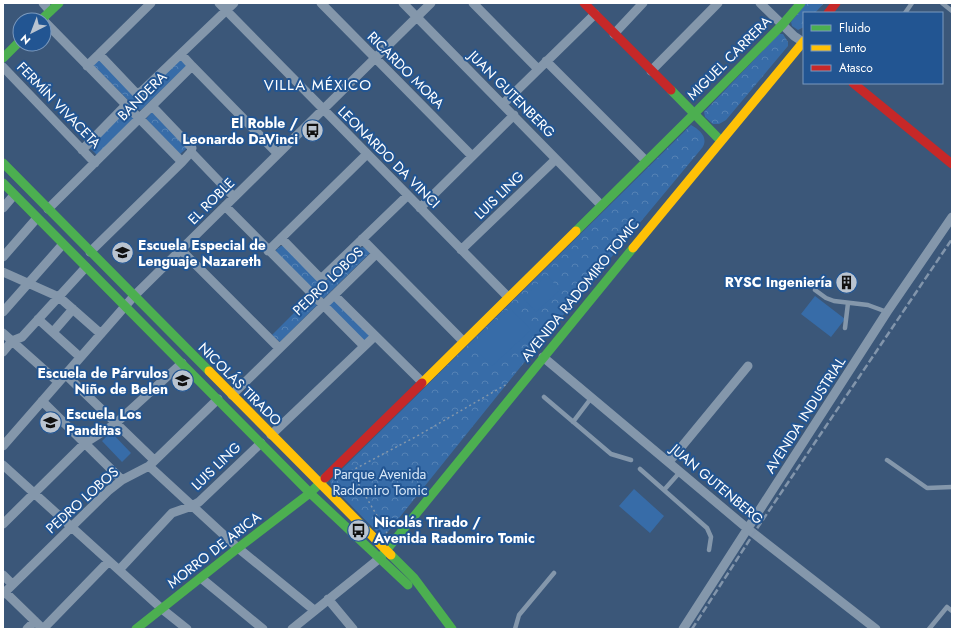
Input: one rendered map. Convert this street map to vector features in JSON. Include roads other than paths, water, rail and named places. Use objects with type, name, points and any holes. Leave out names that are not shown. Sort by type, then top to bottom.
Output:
[{"type":"main road","points":[[50,11],[59,3]]},
{"type":"main road","points":[[584,3],[721,141]]},
{"type":"main road","name":"MIGUEL CARRERA","points":[[694,114],[782,25],[800,3]]},
{"type":"main road","points":[[829,12],[836,3]]},
{"type":"main road","name":"AVENIDA RADOMIRO TOMIC","points":[[380,558],[543,357],[803,43]]},
{"type":"main road","points":[[3,58],[12,49]]},
{"type":"main road","points":[[854,84],[952,164]]},
{"type":"main road","points":[[310,492],[694,114]]},
{"type":"main road","name":"NICOLÁS TIRADO","points":[[3,163],[418,583],[452,629]]},
{"type":"main road","name":"NICOLÁS TIRADO","points":[[3,183],[310,492],[405,581],[441,629]]},
{"type":"main road","name":"MORRO DE ARICA","points":[[136,629],[310,492]]},
{"type":"street","points":[[42,3],[50,11]]},
{"type":"street","points":[[87,66],[150,3]]},
{"type":"street","name":"LEONARDO DA VINCI","points":[[219,3],[407,196],[508,297]]},
{"type":"street","points":[[99,54],[136,93],[141,92],[234,3]]},
{"type":"street","name":"RICARDO MORA","points":[[321,3],[472,156]]},
{"type":"street","name":"JUAN GUTENBERG","points":[[403,3],[601,205]]},
{"type":"street","name":"EL ROBLE","points":[[3,446],[134,296],[431,3]]},
{"type":"street","points":[[472,3],[538,69]]},
{"type":"street","points":[[614,34],[643,3]]},
{"type":"street","points":[[651,71],[718,3]]},
{"type":"street","points":[[760,3],[794,36],[803,41]]},
{"type":"street","points":[[503,104],[595,14]]},
{"type":"street","points":[[52,29],[182,162]]},
{"type":"street","points":[[181,54],[278,154]]},
{"type":"street","points":[[546,61],[646,161]]},
{"type":"street","name":"BANDERA","points":[[48,209],[192,66]]},
{"type":"street","name":"FERMÍN VIVACETA","points":[[3,67],[95,163]]},
{"type":"street","points":[[82,150],[126,105]]},
{"type":"street","points":[[152,106],[192,148],[191,152],[234,197]]},
{"type":"street","points":[[420,208],[514,115]]},
{"type":"street","points":[[90,252],[191,152]]},
{"type":"street","points":[[268,250],[367,154]]},
{"type":"street","name":"LUIS LING","points":[[461,250],[556,159]]},
{"type":"street","points":[[3,208],[14,195]]},
{"type":"street","name":"PEDRO LOBOS","points":[[281,238],[322,279],[407,196]]},
{"type":"street","points":[[225,206],[364,346]]},
{"type":"street","name":"AVENIDA INDUSTRIAL","points":[[683,629],[886,312],[952,217]]},
{"type":"street","points":[[3,257],[38,218]]},
{"type":"street","points":[[362,240],[463,341]]},
{"type":"street","points":[[3,312],[63,244]]},
{"type":"street","points":[[181,250],[279,348]]},
{"type":"street","name":"PEDRO LOBOS","points":[[232,395],[376,254]]},
{"type":"street","points":[[3,352],[12,341],[22,337],[86,267]]},
{"type":"street","points":[[3,272],[59,296],[101,334]]},
{"type":"street","points":[[334,295],[422,382]]},
{"type":"street","points":[[53,332],[73,309]]},
{"type":"street","points":[[38,319],[80,357]]},
{"type":"street","points":[[3,333],[58,382]]},
{"type":"street","points":[[271,435],[375,336]]},
{"type":"street","name":"JUAN GUTENBERG","points":[[543,357],[748,529],[876,629]]},
{"type":"street","points":[[3,524],[85,443],[115,424],[182,363]]},
{"type":"street","points":[[669,462],[748,366]]},
{"type":"street","points":[[65,374],[115,424],[192,506],[238,548],[314,610]]},
{"type":"street","name":"PEDRO LOBOS","points":[[4,593],[108,491],[122,480],[151,463],[218,399]]},
{"type":"street","points":[[42,401],[122,480]]},
{"type":"street","name":"LUIS LING","points":[[119,570],[172,513],[199,502],[261,443]]},
{"type":"street","points":[[3,465],[162,609],[187,629]]},
{"type":"street","points":[[292,629],[380,558]]},
{"type":"street","points":[[4,593],[43,629],[109,561]]},
{"type":"street","points":[[3,575],[12,584]]},
{"type":"street","points":[[200,578],[263,629]]},
{"type":"street","points":[[328,599],[353,629]]},
{"type":"street","points":[[27,629],[35,621]]},
{"type":"lane","points":[[905,12],[912,3]]},
{"type":"lane","points":[[942,3],[952,11]]},
{"type":"lane","points":[[815,290],[834,302],[868,305],[886,312]]},
{"type":"lane","points":[[845,328],[848,303]]},
{"type":"lane","points":[[544,397],[610,454],[631,460]]},
{"type":"lane","points":[[573,422],[592,398]]},
{"type":"lane","points":[[887,460],[927,488],[952,487]]},
{"type":"lane","points":[[640,468],[707,528],[711,537],[709,550]]},
{"type":"lane","points":[[664,490],[680,472]]},
{"type":"lane","points":[[514,629],[519,615],[554,573]]},
{"type":"lane","points":[[929,629],[947,607],[952,611]]},
{"type":"railway","points":[[692,629],[754,533],[952,239]]},
{"type":"place","name":"El Roble / Leonardo DaVinci","points":[[313,131]]},
{"type":"place","name":"Escuela Especial de Lenguaje Nazareth","points":[[123,253]]},
{"type":"place","name":"RYSC Ingeniería","points":[[847,282]]},
{"type":"place","name":"Escuela de Párvulos Niño de Belen","points":[[183,381]]},
{"type":"place","name":"Escuela Los Panditas","points":[[51,422]]},
{"type":"place","name":"Nicolás Tirado / Avenida Radomiro Tomic","points":[[358,530]]},
{"type":"district","name":"VILLA MÉXICO","points":[[318,85]]},
{"type":"park label","name":"Parque Avenida Radomiro Tomic","points":[[380,482]]}]
